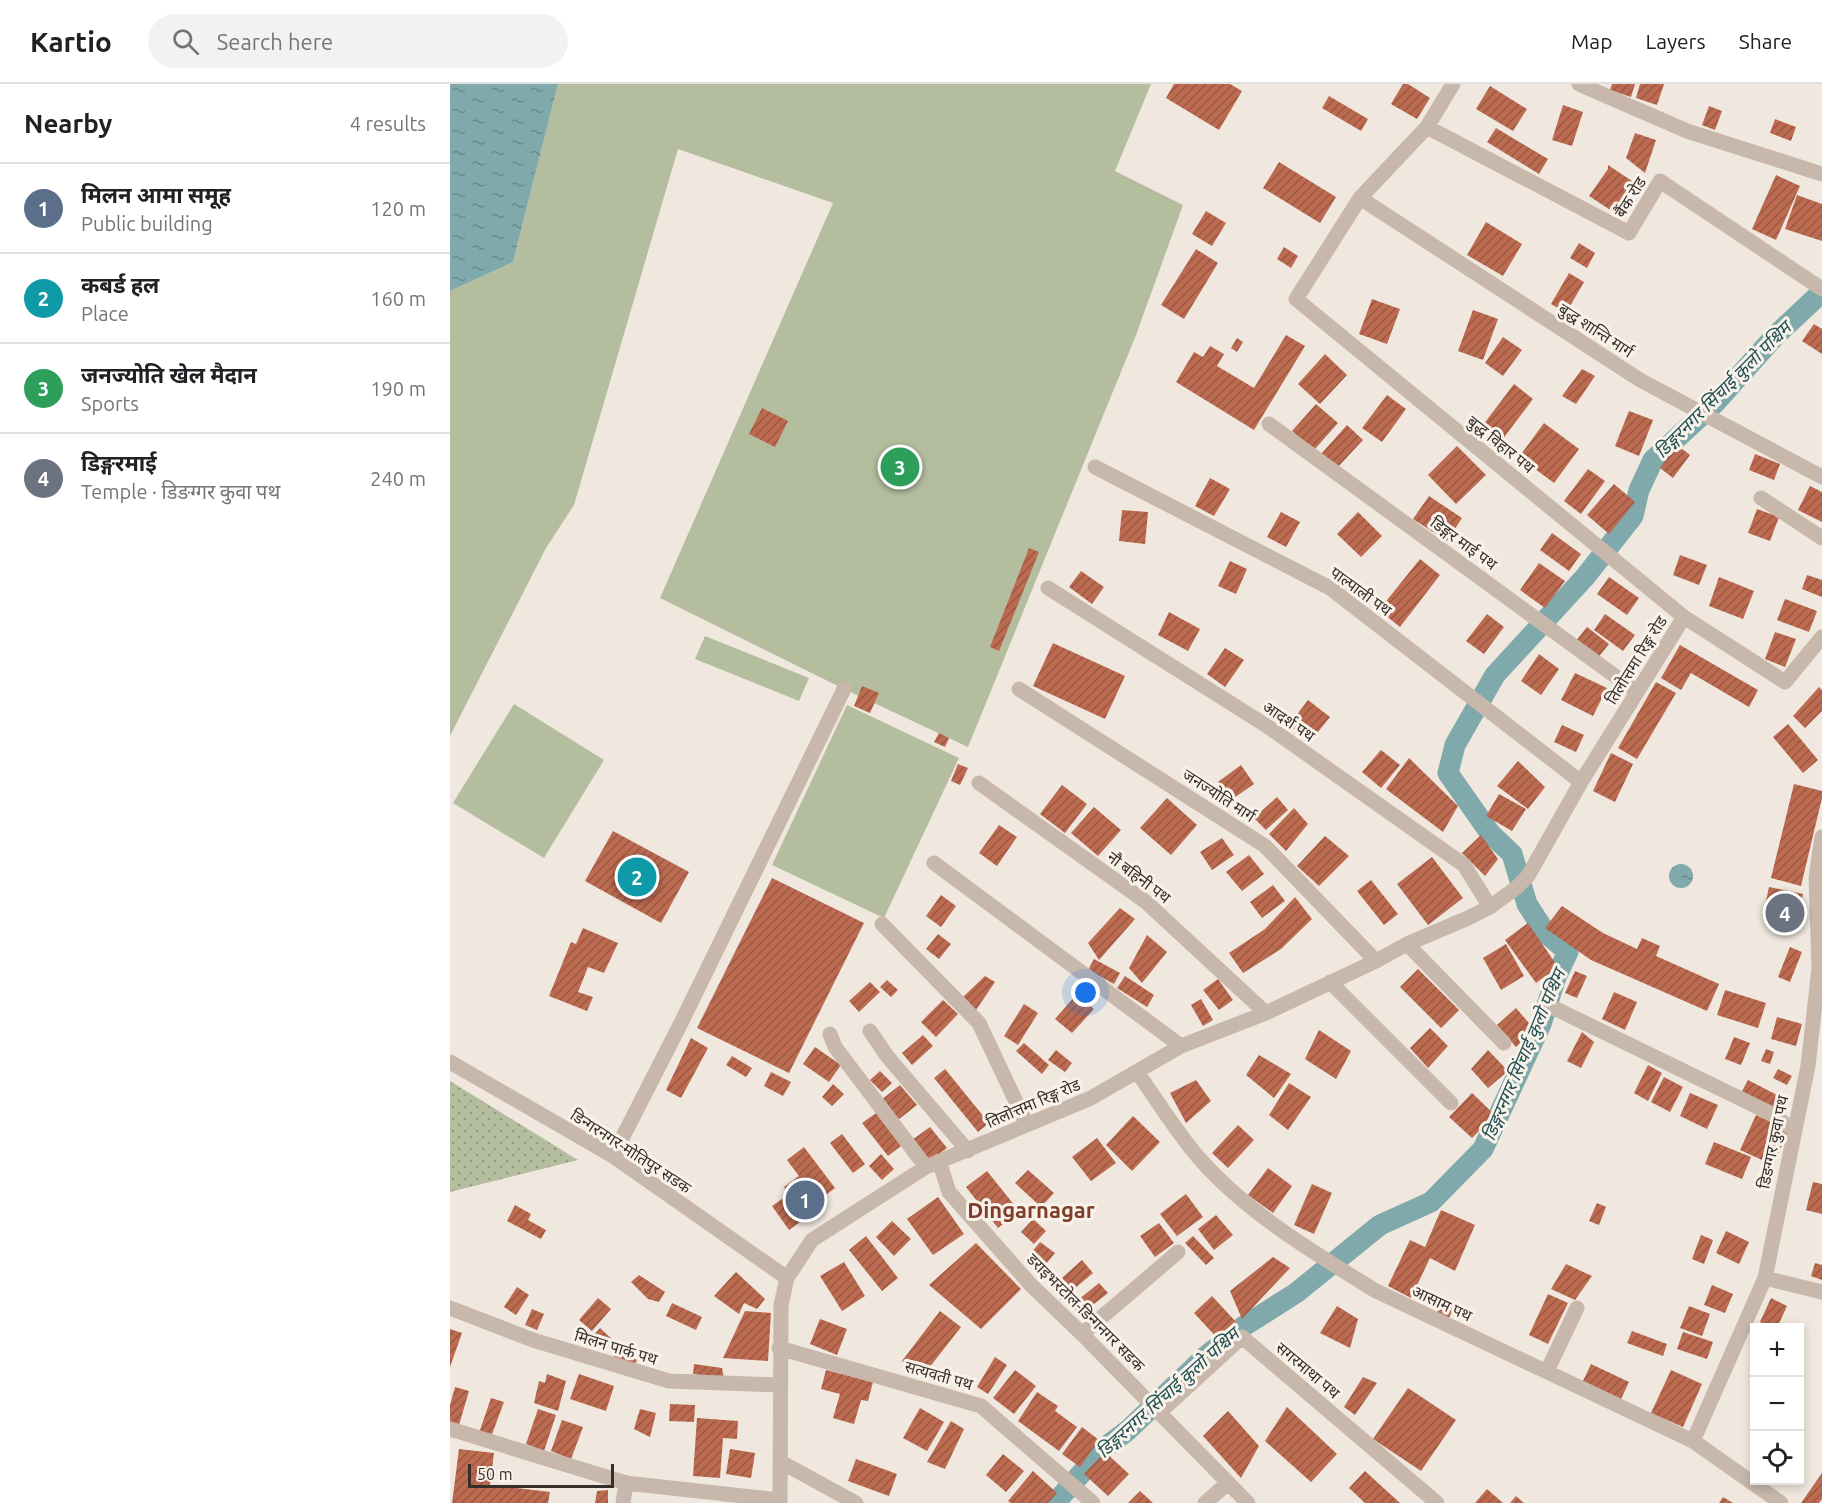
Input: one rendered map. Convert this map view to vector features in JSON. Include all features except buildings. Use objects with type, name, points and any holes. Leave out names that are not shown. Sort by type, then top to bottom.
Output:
[{"type":"street","points":[[1360,198],[1427,127],[1453,84]]},
{"type":"street","points":[[1579,84],[1687,131],[1822,174]]},
{"type":"street","name":"बैंक रोड","points":[[1427,127],[1629,233],[1660,181],[1820,288]]},
{"type":"street","name":"बुद्ध विहार पथ","points":[[1360,198],[1296,299],[1684,617]]},
{"type":"street","name":"बुद्ध शान्ति मार्ग","points":[[1360,198],[1640,380],[1822,477]]},
{"type":"street","name":"डिङ्गर माई पथ","points":[[1269,424],[1637,692]]},
{"type":"street","name":"पाल्पाली पथ","points":[[1095,468],[1330,588],[1581,782]]},
{"type":"street","points":[[1761,498],[1822,538]]},
{"type":"street","name":"आदर्श पथ","points":[[1048,588],[1267,726],[1464,865],[1490,906]]},
{"type":"street","name":"तिलोत्तमा रिङ्ग रोड","points":[[780,1502],[781,1305],[786,1278],[812,1240],[933,1164],[1091,1098],[1181,1046],[1266,1013],[1407,944],[1468,918],[1516,888],[1528,876],[1581,782],[1684,617],[1785,682],[1822,637]]},
{"type":"street","name":"जनज्योति मार्ग","points":[[1019,688],[1265,846],[1376,961]]},
{"type":"street","points":[[613,1156],[682,1021],[844,689]]},
{"type":"street","name":"नौ बहिनी पथ","points":[[979,783],[1146,902],[1266,1013]]},
{"type":"street","name":"डिङग्गर कुवा पथ","points":[[1693,1441],[1765,1278],[1808,1066],[1820,968],[1815,878],[1822,837]]},
{"type":"street","points":[[934,863],[1181,1046]]},
{"type":"street","points":[[882,924],[979,1023],[1027,1125]]},
{"type":"street","points":[[1407,944],[1504,1043]]},
{"type":"street","points":[[1330,982],[1451,1103]]},
{"type":"street","points":[[1552,1007],[1770,1113],[1794,1130]]},
{"type":"street","points":[[870,1031],[887,1056],[968,1151]]},
{"type":"street","name":"डराइभरटोल-डिन्गनगर सडक","points":[[830,1034],[835,1047],[933,1164],[950,1192],[1031,1285],[1248,1503]]},
{"type":"street","name":"डिन्गरनगर-मोतिपुर सडक","points":[[450,1062],[613,1156],[786,1278]]},
{"type":"street","name":"आसाम पथ","points":[[1137,1072],[1198,1158],[1257,1213],[1332,1264],[1374,1290],[1693,1441],[1781,1503]]},
{"type":"street","points":[[1082,1334],[1178,1252]]},
{"type":"street","points":[[1765,1278],[1822,1292]]},
{"type":"street","name":"मिलन पार्क पथ","points":[[450,1308],[533,1341],[669,1381],[780,1385]]},
{"type":"street","points":[[1547,1371],[1577,1308]]},
{"type":"street","name":"सगरमाथा पथ","points":[[1154,1407],[1242,1337],[1437,1503]]},
{"type":"street","name":"सत्यवती पथ","points":[[779,1348],[981,1406],[1093,1503]]},
{"type":"street","points":[[450,1430],[626,1483],[780,1502]]},
{"type":"street","points":[[781,1462],[856,1503]]},
{"type":"street","points":[[623,1503],[626,1483]]},
{"type":"street","points":[[1205,1503],[1228,1483]]},
{"type":"green space","points":[[558,84],[1151,84],[1115,171],[1183,205],[1136,335],[968,747],[660,598],[833,203],[678,149],[574,505],[546,548],[450,736],[450,291],[513,262]]},
{"type":"green space","points":[[705,636],[809,678],[799,701],[695,659]]},
{"type":"green space","points":[[514,704],[604,760],[544,858],[453,803]]},
{"type":"green space","points":[[847,705],[959,758],[884,918],[772,865]]},
{"type":"green space","points":[[450,1081],[578,1160],[450,1192]]},
{"type":"water","points":[[450,84],[558,84],[513,262],[450,291]]},
{"type":"water","points":[[1681,864],[1689,868],[1693,876],[1689,884],[1681,888],[1673,884],[1669,876],[1673,868]]},
{"type":"waterway","name":"डिङ्गरनगर सिंचाई कुलो पश्चिम","points":[[1055,1503],[1104,1448],[1127,1431],[1206,1356],[1244,1326],[1296,1293],[1380,1225],[1431,1202],[1483,1149],[1541,1024],[1556,977],[1568,952],[1545,932],[1527,904],[1512,854],[1490,833],[1448,773],[1455,745],[1495,675],[1585,577],[1633,516],[1639,490],[1653,460],[1715,403],[1775,336],[1822,292]]},
{"type":"place","name":"जनज्योति खेल मैदान","points":[[900,467]]},
{"type":"place","name":"कबर्ड हल","points":[[637,877]]},
{"type":"place","name":"डिङ्गरमाई","points":[[1785,913]]},
{"type":"place","name":"मिलन आमा समूह","points":[[805,1200]]},
{"type":"district","name":"Dingarnagar","points":[[1031,1210]]}]
